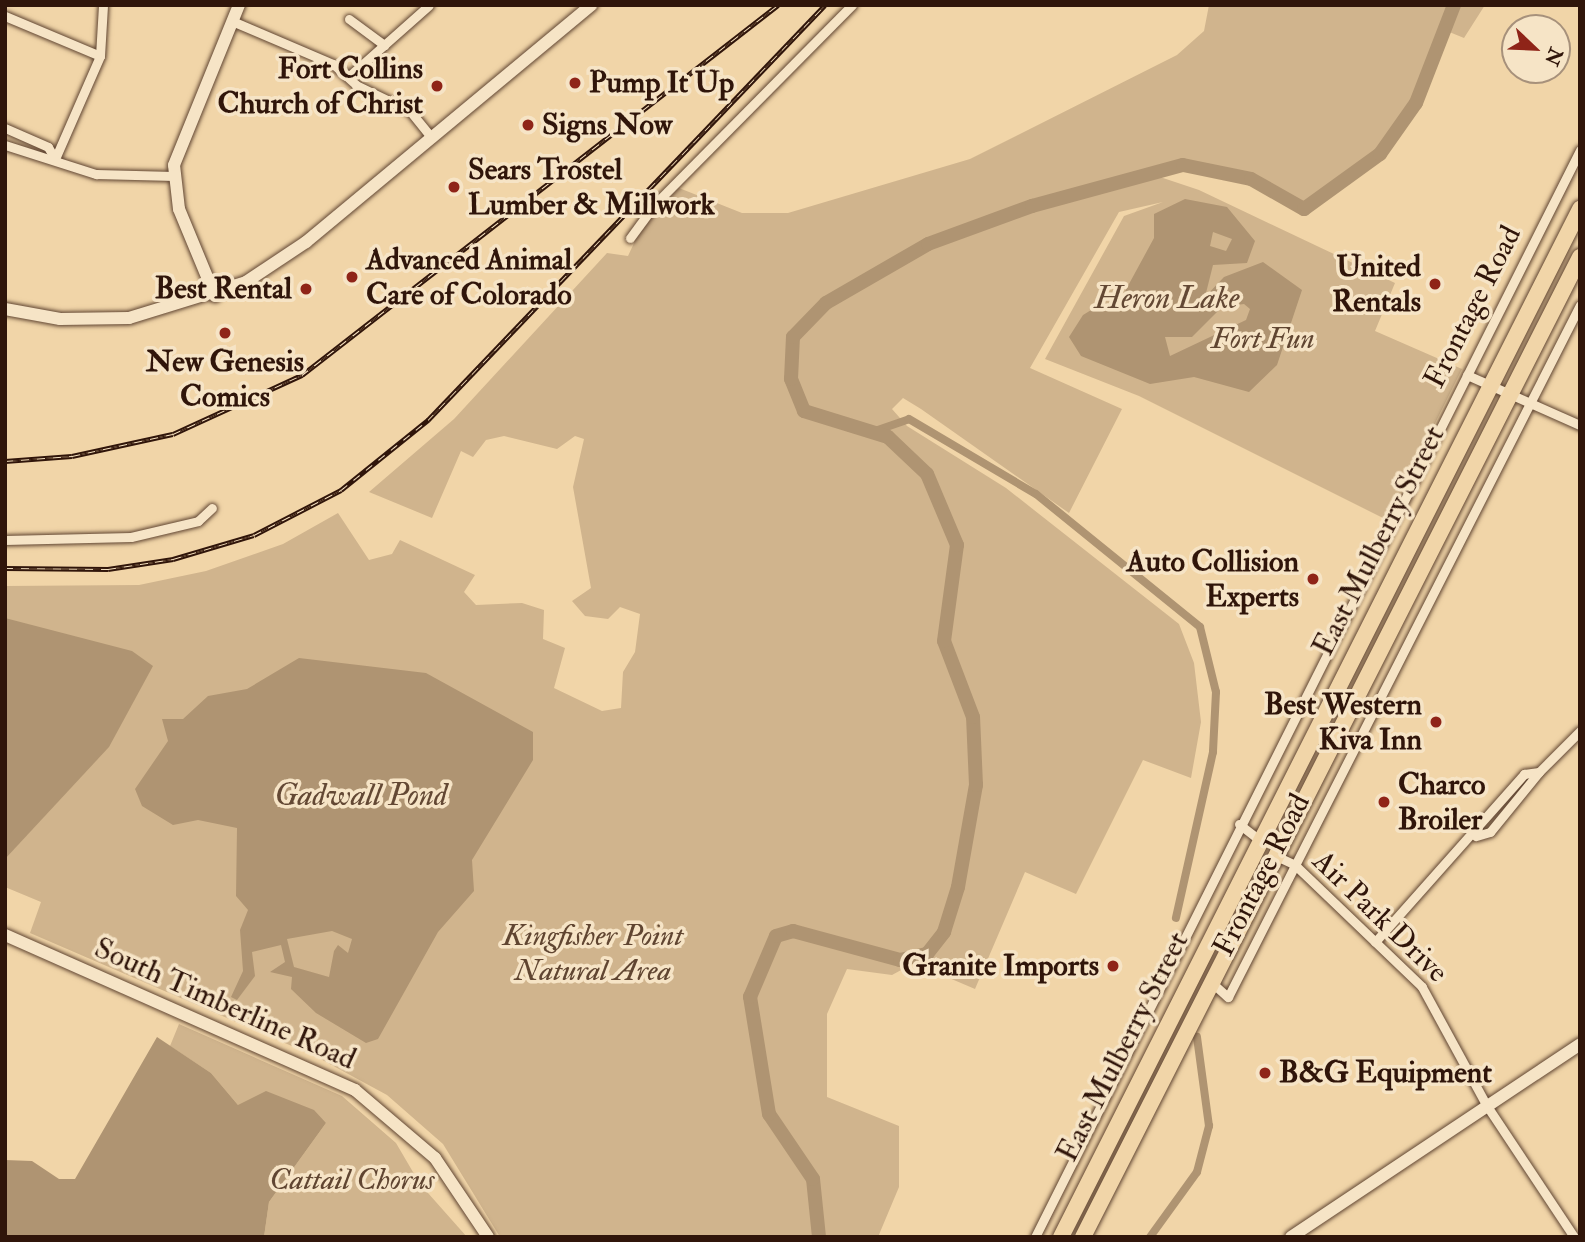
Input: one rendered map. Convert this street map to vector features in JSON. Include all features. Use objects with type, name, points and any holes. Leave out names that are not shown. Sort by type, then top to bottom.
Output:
[{"type":"highway","name":"East Mulberry Street","points":[[1061,1237],[1258,839],[1580,209]]},
{"type":"highway","name":"East Mulberry Street","points":[[1083,1237],[1274,855],[1580,257]]},
{"type":"highway","points":[[1138,1079],[1249,879],[1274,855],[1271,841],[1310,738]]},
{"type":"main road","points":[[215,296],[179,209],[174,176],[180,139],[239,5]]},
{"type":"main road","points":[[5,309],[61,319],[120,319],[215,296],[295,250],[591,5]]},
{"type":"main road","name":"South Timberline Road","points":[[5,935],[355,1090],[435,1158],[488,1237]]},
{"type":"main road","points":[[1291,1237],[1580,1044]]},
{"type":"street","points":[[55,159],[100,56],[103,5]]},
{"type":"street","points":[[630,238],[664,194],[852,5]]},
{"type":"street","points":[[348,77],[425,6]]},
{"type":"street","points":[[5,16],[100,56]]},
{"type":"street","points":[[349,19],[384,45]]},
{"type":"street","points":[[232,20],[333,64],[348,77],[404,106],[432,137]]},
{"type":"street","points":[[5,128],[48,147],[55,159]]},
{"type":"street","points":[[5,145],[41,161],[55,159],[110,176],[174,176]]},
{"type":"street","name":"Frontage Road","points":[[1035,1237],[1239,824],[1580,150]]},
{"type":"street","name":"Frontage Road","points":[[1210,982],[1228,997],[1580,305]]},
{"type":"street","points":[[1468,375],[1580,425]]},
{"type":"street","points":[[5,540],[131,537],[198,521],[212,508]]},
{"type":"street","points":[[1476,836],[1490,832],[1539,772],[1580,730]]},
{"type":"street","points":[[1375,942],[1476,836],[1480,821],[1524,774],[1539,772]]},
{"type":"street","points":[[1239,824],[1258,839]]},
{"type":"street","name":"Air Park Drive","points":[[1274,855],[1295,865],[1375,942],[1440,1012],[1487,1106],[1574,1237]]},
{"type":"green space","name":"Kingfisher Point Natural Area","points":[[1209,5],[1485,5],[1464,38],[1442,29],[1416,103],[1380,154],[1304,209],[1251,179],[1183,165],[1151,174],[1199,190],[1395,283],[1375,331],[1462,369],[1387,520],[1139,396],[1045,359],[1124,216],[1163,202],[1119,212],[1030,368],[1122,409],[1069,513],[903,398],[892,409],[907,426],[1006,488],[1179,624],[1194,663],[1201,722],[1191,778],[1143,760],[1076,894],[1025,872],[975,989],[914,963],[892,975],[847,969],[827,1014],[827,1097],[899,1126],[899,1187],[878,1237],[500,1237],[443,1144],[387,1095],[315,1056],[30,933],[41,902],[5,887],[5,586],[139,585],[206,571],[283,544],[338,513],[369,560],[392,554],[400,540],[475,575],[464,592],[476,605],[522,603],[544,610],[543,639],[565,648],[554,688],[602,711],[621,708],[623,672],[635,652],[640,614],[620,607],[608,619],[585,616],[572,601],[591,588],[573,487],[584,439],[575,436],[557,449],[504,436],[486,440],[473,457],[461,451],[432,518],[369,492],[454,419],[607,253],[628,256],[641,228],[679,188],[742,213],[788,213],[970,159],[1177,55],[1204,31]]},
{"type":"green space","name":"Cattail Chorus","points":[[179,1024],[342,1096],[396,1143],[420,1184],[467,1237],[264,1237],[269,1202],[326,1123],[238,1105],[211,1073],[170,1046]]},
{"type":"water","name":"Heron Lake","points":[[1185,199],[1227,207],[1255,241],[1247,263],[1213,265],[1205,297],[1224,277],[1263,262],[1302,290],[1277,365],[1249,392],[1194,377],[1150,384],[1081,356],[1069,337],[1083,315],[1101,304],[1117,306],[1154,238],[1154,214]],"holes":[[[1213,232],[1232,239],[1226,251],[1210,246]],[[1244,304],[1250,309],[1246,320],[1170,356],[1165,337],[1192,337],[1222,307]]]},
{"type":"water","points":[[5,618],[132,651],[153,666],[109,747],[5,859]]},
{"type":"water","name":"Gadwall Pond","points":[[299,658],[426,673],[533,732],[533,760],[472,860],[474,891],[438,932],[378,1039],[366,1043],[316,1013],[291,989],[292,977],[270,972],[285,962],[281,945],[252,952],[255,976],[237,1000],[231,997],[243,971],[240,930],[248,910],[236,896],[237,828],[198,820],[173,825],[142,806],[135,789],[168,741],[162,719],[183,719],[208,696],[247,689]],"holes":[[[332,931],[352,939],[348,953],[338,945],[334,951],[329,977],[294,967],[287,939]]]},
{"type":"water","points":[[157,1037],[211,1073],[238,1105],[266,1091],[314,1110],[326,1123],[269,1202],[264,1237],[5,1237],[5,1160],[32,1161],[59,1179],[75,1179]]},
{"type":"waterway","points":[[819,1237],[813,1179],[769,1114],[750,997],[776,936],[793,931],[900,960],[927,954],[944,932],[958,887],[976,785],[973,717],[944,641],[957,545],[927,474],[888,437],[804,411],[791,379],[793,337],[826,303],[928,244],[1032,206],[1183,165],[1251,179],[1304,209],[1380,154],[1416,103],[1454,5]]},
{"type":"waterway","points":[[872,432],[909,419],[1036,494],[1200,627],[1216,692],[1213,752],[1176,918]]},
{"type":"waterway","points":[[1150,1237],[1197,1172],[1209,1126],[1197,1037]]},
{"type":"railway","points":[[5,461],[72,456],[173,434],[302,375],[778,5]]},
{"type":"railway","points":[[5,568],[108,569],[173,559],[254,535],[341,490],[428,420],[825,5]]},
{"type":"place","name":"Pump It Up","points":[[575,83]]},
{"type":"place","name":"Fort Collins Church of Christ","points":[[437,86]]},
{"type":"place","name":"Signs Now","points":[[528,125]]},
{"type":"place","name":"Sears Trostel Lumber & Millwork","points":[[454,187]]},
{"type":"place","name":"Advanced Animal Care of Colorado","points":[[352,277]]},
{"type":"place","name":"United Rentals","points":[[1435,284]]},
{"type":"place","name":"Best Rental","points":[[306,289]]},
{"type":"place","name":"New Genesis Comics","points":[[225,333]]},
{"type":"place","name":"Auto Collision Experts","points":[[1313,579]]},
{"type":"place","name":"Best Western Kiva Inn","points":[[1436,722]]},
{"type":"place","name":"Charco Broiler","points":[[1384,802]]},
{"type":"place","name":"Granite Imports","points":[[1113,966]]},
{"type":"place","name":"B&G Equipment","points":[[1265,1073]]},
{"type":"park label","name":"Fort Fun","points":[[1263,339]]}]
